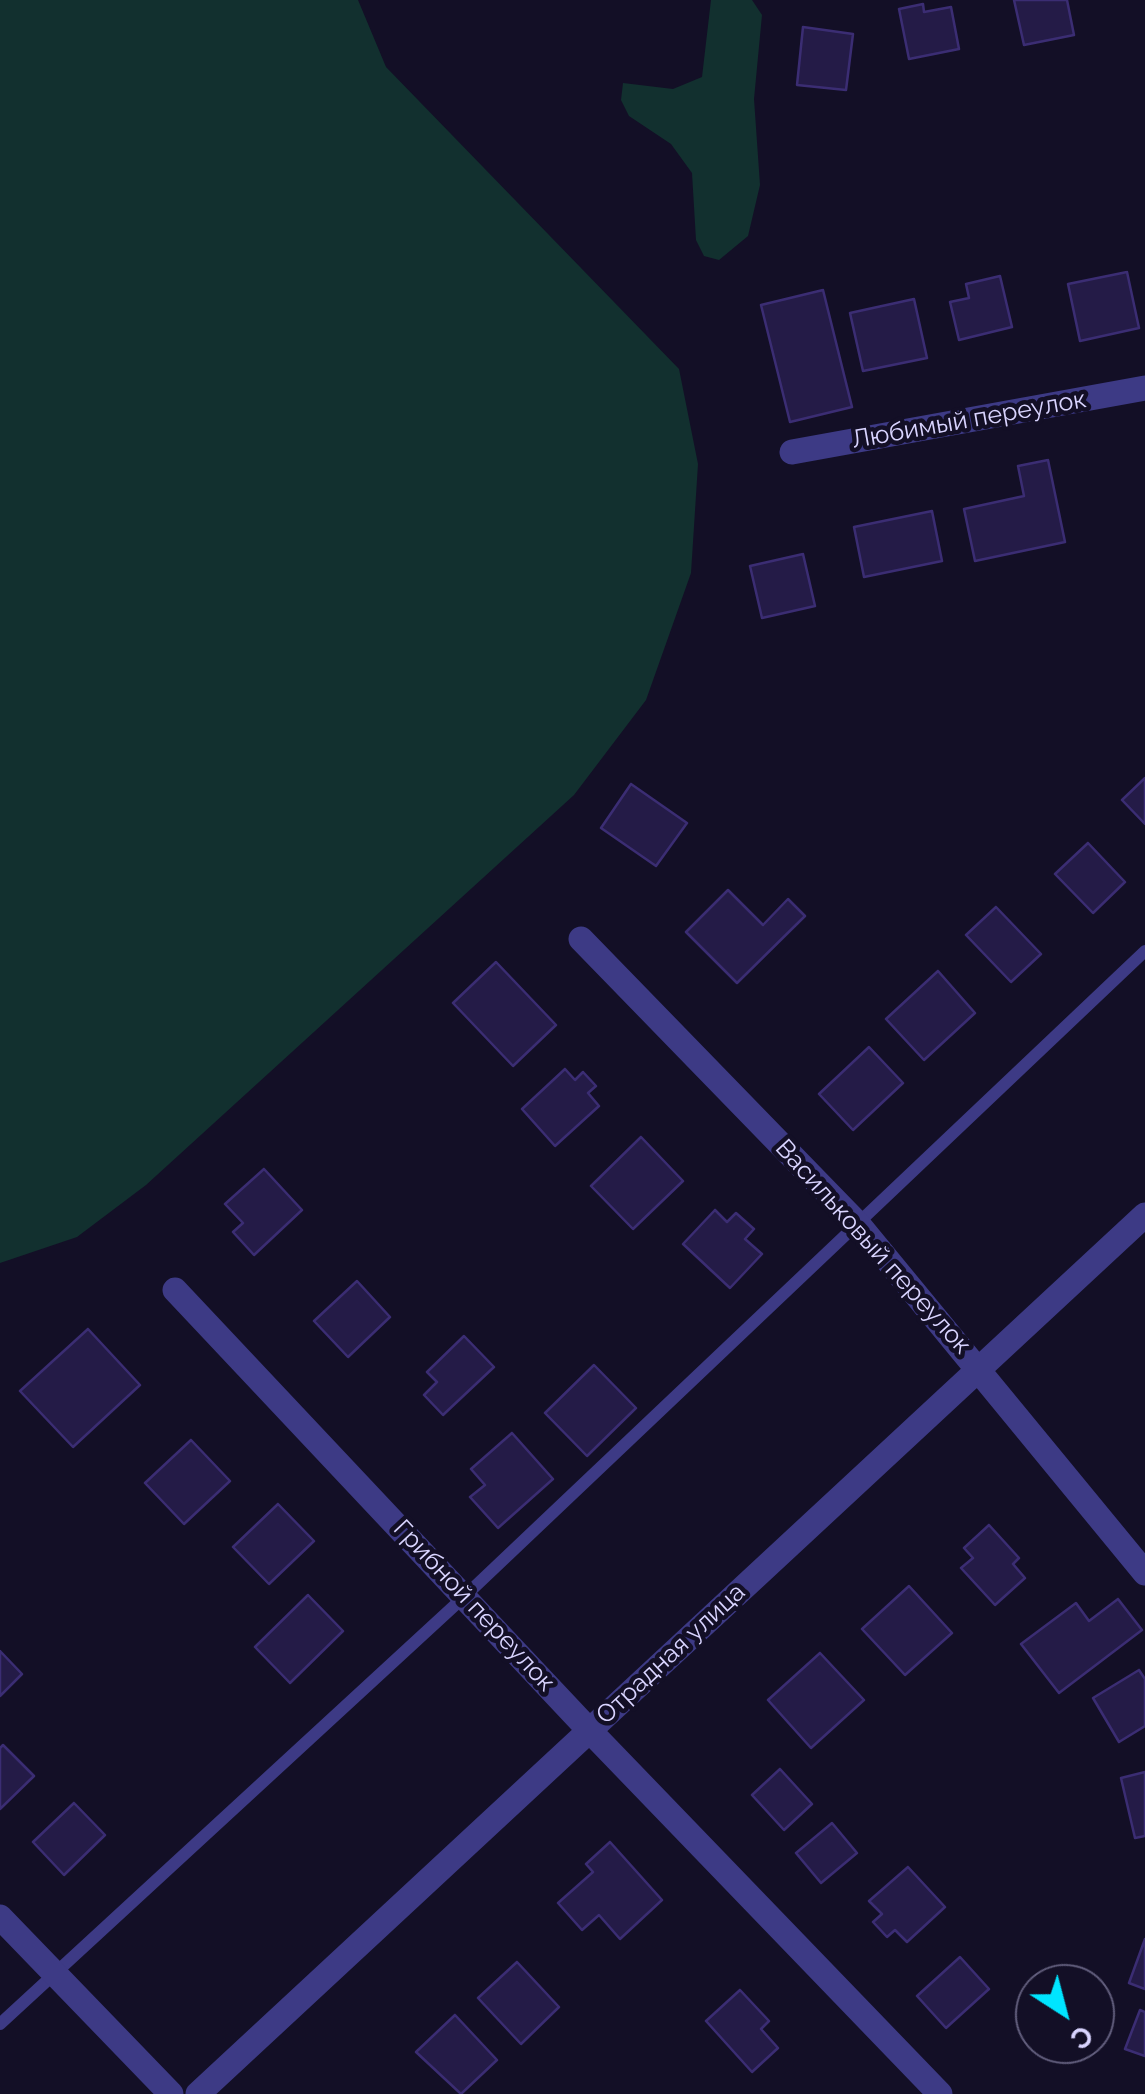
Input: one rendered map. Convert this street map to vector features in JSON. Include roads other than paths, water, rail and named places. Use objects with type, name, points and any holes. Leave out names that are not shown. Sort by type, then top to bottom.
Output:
[{"type":"street","name":"Любимый переулок","points":[[792,452],[1145,388]]},
{"type":"street","name":"Васильковый переулок","points":[[581,938],[858,1224],[980,1366],[1145,1572]]},
{"type":"street","name":"Отрадная улица","points":[[198,2094],[1145,1215]]},
{"type":"street","name":"Грибной переулок","points":[[175,1290],[589,1730],[940,2094]]},
{"type":"street","points":[[0,1916],[171,2094]]},
{"type":"lane","points":[[0,2024],[466,1595],[1145,951]]}]
